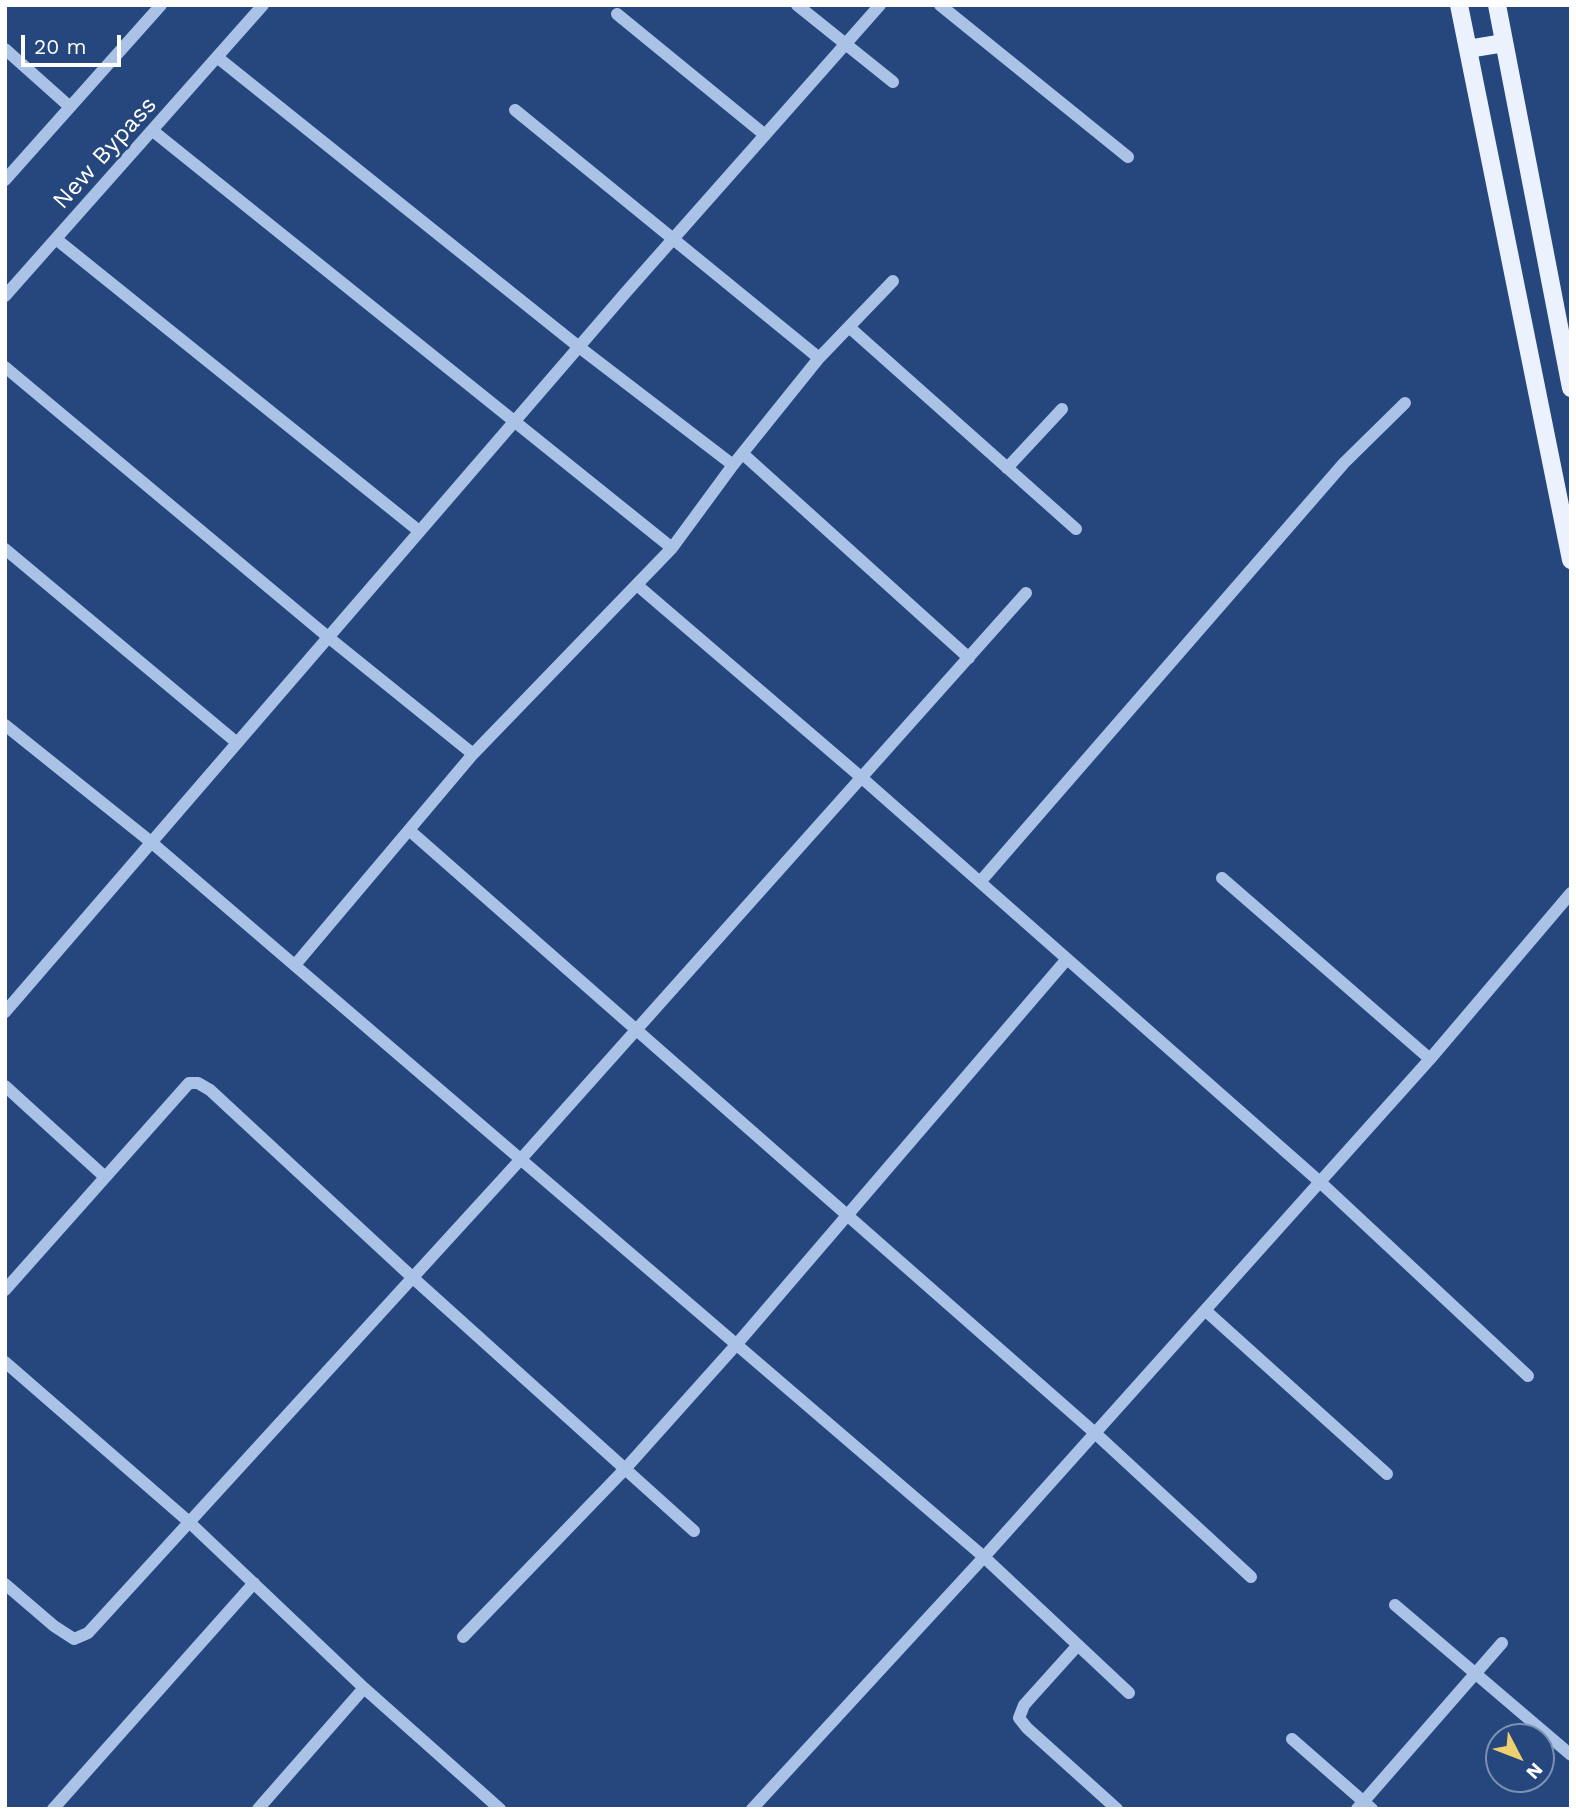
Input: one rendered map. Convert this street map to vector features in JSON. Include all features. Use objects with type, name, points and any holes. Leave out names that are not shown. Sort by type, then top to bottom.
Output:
[{"type":"main road","points":[[1459,5],[1571,560]]},
{"type":"main road","points":[[1497,5],[1571,388]]},
{"type":"main road","points":[[1468,49],[1504,43]]},
{"type":"street","points":[[5,180],[161,5]]},
{"type":"street","name":"New Bypass","points":[[5,296],[263,5]]},
{"type":"street","points":[[797,5],[893,82]]},
{"type":"street","points":[[5,1012],[513,422],[880,5]]},
{"type":"street","points":[[940,5],[1128,157]]},
{"type":"street","points":[[617,14],[765,135]]},
{"type":"street","points":[[5,49],[70,107]]},
{"type":"street","points":[[217,57],[579,347],[733,465]]},
{"type":"street","points":[[515,110],[819,358]]},
{"type":"street","points":[[152,131],[672,548]]},
{"type":"street","points":[[56,239],[419,531]]},
{"type":"street","points":[[295,965],[473,754],[672,548],[733,465],[819,358],[893,281]]},
{"type":"street","points":[[849,327],[1076,529]]},
{"type":"street","points":[[5,367],[328,637],[473,754]]},
{"type":"street","points":[[980,882],[1344,463],[1405,403]]},
{"type":"street","points":[[1007,468],[1062,410]]},
{"type":"street","points":[[743,454],[969,658]]},
{"type":"street","points":[[5,549],[236,743]]},
{"type":"street","points":[[638,585],[862,778],[1321,1182],[1528,1376]]},
{"type":"street","points":[[5,1584],[54,1626],[74,1639],[88,1633],[521,1159],[1026,593]]},
{"type":"street","points":[[5,724],[295,965],[984,1558],[1129,1693]]},
{"type":"street","points":[[410,830],[1095,1433],[1251,1577]]},
{"type":"street","points":[[1222,878],[1430,1059]]},
{"type":"street","points":[[752,1809],[984,1558],[1206,1311],[1430,1059],[1571,893]]},
{"type":"street","points":[[463,1637],[625,1469],[736,1345],[1067,959]]},
{"type":"street","points":[[5,1290],[189,1083],[198,1083],[209,1090],[694,1531]]},
{"type":"street","points":[[5,1086],[105,1177]]},
{"type":"street","points":[[1206,1311],[1387,1474]]},
{"type":"street","points":[[5,1362],[188,1521],[365,1688],[500,1809]]},
{"type":"street","points":[[54,1809],[254,1583]]},
{"type":"street","points":[[1395,1605],[1571,1755]]},
{"type":"street","points":[[1292,1739],[1364,1806],[1502,1643]]},
{"type":"street","points":[[1078,1645],[1024,1705],[1020,1718],[1027,1728],[1117,1809]]},
{"type":"street","points":[[258,1809],[365,1688]]}]
